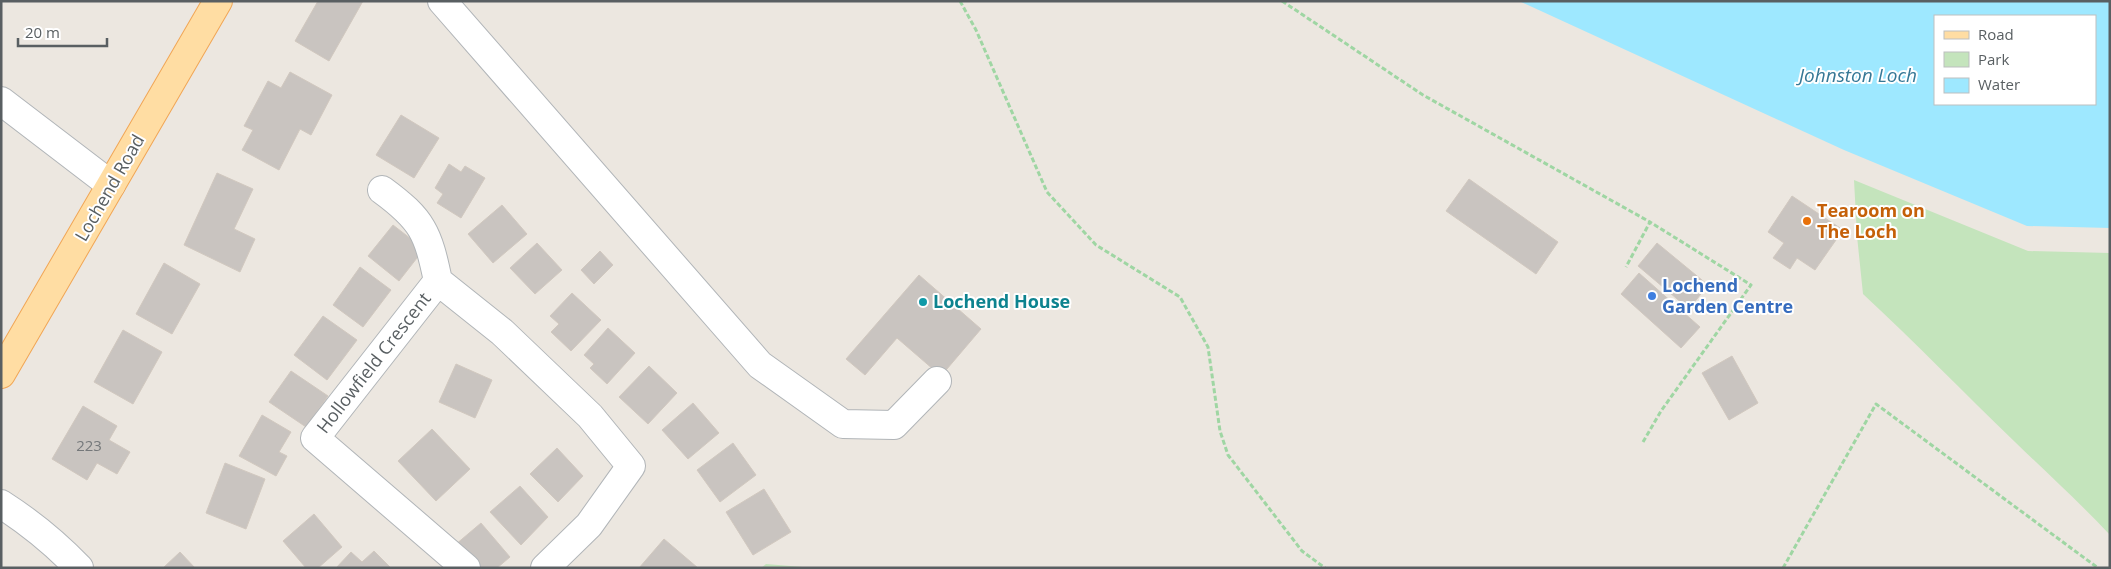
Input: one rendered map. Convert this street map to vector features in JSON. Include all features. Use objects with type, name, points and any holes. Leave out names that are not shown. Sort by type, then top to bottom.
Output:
[{"type":"main road","name":"Lochend Road","points":[[1,374],[218,1]]},
{"type":"street","points":[[442,1],[760,365],[843,424],[894,425],[938,381]]},
{"type":"street","points":[[1,101],[111,186]]},
{"type":"street","points":[[382,190],[413,216],[426,233],[438,281]]},
{"type":"street","name":"Hollowfield Crescent","points":[[466,568],[315,438],[438,281],[515,345],[590,416],[631,466],[589,525],[545,568]]},
{"type":"street","points":[[6,515],[64,552],[79,568]]},
{"type":"path","points":[[960,1],[976,30],[1047,192],[1096,245],[1180,297],[1208,347],[1220,431],[1228,455],[1302,551],[1325,568]]},
{"type":"path","points":[[1282,1],[1423,94],[1650,222],[1750,285],[1661,411],[1643,442]]},
{"type":"path","points":[[1626,267],[1650,222]]},
{"type":"path","points":[[1783,568],[1876,404],[2098,568]]},
{"type":"green space","points":[[1854,180],[2028,251],[2110,253],[2110,535],[1863,294]]},
{"type":"green space","points":[[766,564],[815,568],[761,568]]},
{"type":"water","name":"Johnston Loch","points":[[1519,1],[2110,1],[2110,228],[2027,226],[1844,150]]},
{"type":"building","points":[[318,1],[363,1],[329,61],[295,41]]},
{"type":"building","points":[[290,72],[332,95],[311,135],[300,129],[279,170],[242,150],[253,130],[244,126],[268,81],[281,88]]},
{"type":"building","points":[[401,115],[439,138],[414,178],[376,155]]},
{"type":"building","points":[[449,164],[461,172],[465,166],[485,178],[461,218],[437,203],[443,194],[435,188]]},
{"type":"building","points":[[217,173],[253,189],[234,229],[255,239],[240,272],[184,245]]},
{"type":"building","points":[[1469,179],[1558,242],[1536,274],[1446,211]]},
{"type":"building","points":[[1792,196],[1843,230],[1815,270],[1797,258],[1790,269],[1773,258],[1784,243],[1768,232]]},
{"type":"building","points":[[502,205],[527,234],[493,263],[468,234]]},
{"type":"building","points":[[393,225],[424,249],[399,281],[368,256]]},
{"type":"building","points":[[537,243],[562,270],[535,294],[510,268]]},
{"type":"building","points":[[1657,243],[1708,285],[1689,309],[1638,266]]},
{"type":"building","points":[[600,251],[613,265],[594,284],[581,270]]},
{"type":"building","points":[[164,263],[200,284],[172,334],[136,314]]},
{"type":"building","points":[[360,267],[391,290],[363,327],[333,305]]},
{"type":"building","points":[[1639,273],[1700,327],[1681,348],[1621,294]]},
{"type":"building","name":"Lochend House","points":[[919,275],[981,329],[941,376],[897,338],[865,375],[846,359]]},
{"type":"building","points":[[572,293],[601,320],[571,351],[551,332],[559,324],[550,316]]},
{"type":"building","points":[[323,316],[357,340],[327,380],[294,355]]},
{"type":"building","points":[[608,328],[635,353],[607,384],[590,368],[594,364],[584,355]]},
{"type":"building","points":[[123,330],[162,352],[133,404],[94,382]]},
{"type":"building","points":[[1732,356],[1758,403],[1729,420],[1702,373]]},
{"type":"building","points":[[456,364],[492,380],[475,418],[439,402]]},
{"type":"building","points":[[649,366],[677,393],[648,424],[619,397]]},
{"type":"building","points":[[291,371],[328,396],[306,427],[269,402]]},
{"type":"building","points":[[693,403],[719,433],[688,459],[662,430]]},
{"type":"building","points":[[83,406],[117,426],[109,440],[130,452],[117,474],[97,463],[87,480],[52,459]]},
{"type":"building","points":[[262,415],[291,432],[279,452],[287,456],[276,476],[239,456]]},
{"type":"building","points":[[432,429],[470,469],[436,501],[398,461]]},
{"type":"building","points":[[733,443],[756,475],[720,502],[697,470]]},
{"type":"building","points":[[557,448],[583,476],[558,502],[530,474]]},
{"type":"building","points":[[225,463],[265,479],[246,529],[206,513]]},
{"type":"building","points":[[520,486],[548,517],[521,545],[490,512]]},
{"type":"building","points":[[764,489],[791,532],[753,555],[726,512]]},
{"type":"building","points":[[314,514],[342,547],[318,568],[306,568],[283,541]]},
{"type":"building","points":[[481,523],[510,557],[497,568],[475,568],[455,545]]},
{"type":"building","points":[[664,539],[698,568],[639,568]]},
{"type":"building","points":[[374,551],[391,568],[336,568],[351,552],[362,562]]},
{"type":"building","points":[[180,552],[195,568],[163,568]]},
{"type":"place","name":"Tearoom on The Loch","points":[[1807,221]]},
{"type":"place","name":"Lochend Garden Centre","points":[[1652,296]]},
{"type":"place","name":"Lochend House","points":[[923,302]]}]
